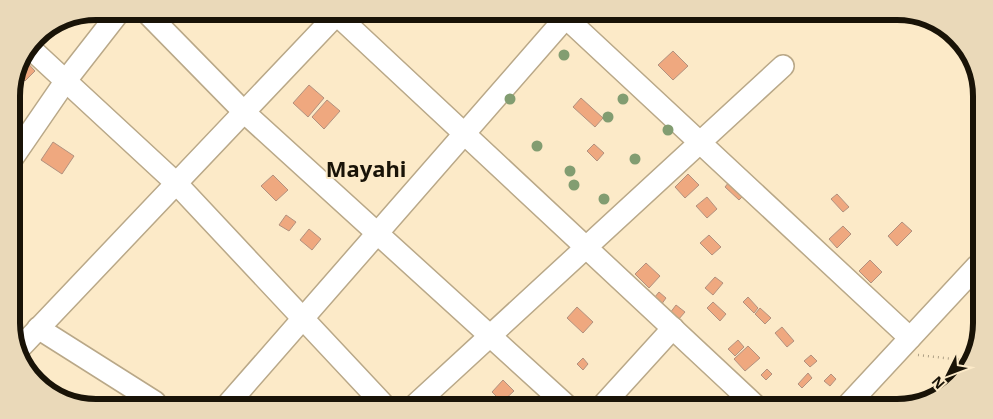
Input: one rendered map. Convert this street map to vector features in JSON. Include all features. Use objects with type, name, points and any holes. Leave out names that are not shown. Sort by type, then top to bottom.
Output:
[{"type":"street","points":[[20,148],[66,82],[113,20]]},
{"type":"street","points":[[154,20],[244,112],[559,399]]},
{"type":"street","points":[[23,344],[331,20]]},
{"type":"street","points":[[343,20],[749,399]]},
{"type":"street","points":[[232,399],[563,20]]},
{"type":"street","points":[[570,20],[910,338]]},
{"type":"street","points":[[35,52],[176,183],[378,399]]},
{"type":"street","points":[[421,399],[783,66]]},
{"type":"street","points":[[853,399],[973,270]]},
{"type":"street","points":[[38,328],[150,399]]},
{"type":"street","points":[[608,399],[673,328]]},
{"type":"path","points":[[896,353],[964,359]]},
{"type":"building","points":[[673,51],[688,66],[673,80],[658,65]]},
{"type":"building","points":[[28,63],[35,71],[25,81],[22,78]]},
{"type":"building","points":[[309,85],[324,98],[308,117],[293,103]]},
{"type":"building","points":[[581,98],[603,118],[595,127],[573,107]]},
{"type":"building","points":[[327,100],[340,111],[324,129],[312,117]]},
{"type":"building","points":[[53,142],[74,156],[62,174],[41,160]]},
{"type":"building","points":[[594,144],[604,153],[597,161],[587,151]]},
{"type":"building","points":[[688,174],[699,185],[685,198],[675,187]]},
{"type":"building","points":[[273,175],[288,190],[276,201],[261,186]]},
{"type":"building","points":[[729,182],[744,195],[739,200],[725,187]]},
{"type":"building","points":[[837,194],[849,207],[843,212],[831,199]]},
{"type":"building","points":[[707,197],[717,209],[707,218],[696,206]]},
{"type":"building","points":[[286,215],[296,222],[289,231],[279,225]]},
{"type":"building","points":[[902,222],[912,231],[897,246],[888,236]]},
{"type":"building","points":[[843,226],[851,234],[837,248],[829,239]]},
{"type":"building","points":[[309,229],[321,239],[312,250],[300,240]]},
{"type":"building","points":[[709,235],[721,247],[712,255],[700,243]]},
{"type":"building","points":[[870,260],[882,272],[871,283],[859,271]]},
{"type":"building","points":[[646,263],[660,276],[649,288],[635,274]]},
{"type":"building","points":[[715,277],[723,283],[713,295],[705,288]]},
{"type":"building","points":[[659,292],[666,298],[661,305],[654,298]]},
{"type":"building","points":[[748,297],[758,308],[754,313],[743,302]]},
{"type":"building","points":[[713,302],[726,314],[720,321],[707,308]]},
{"type":"building","points":[[676,305],[685,312],[678,320],[670,313]]},
{"type":"building","points":[[577,307],[593,322],[583,333],[567,318]]},
{"type":"building","points":[[760,308],[771,318],[765,324],[755,314]]},
{"type":"building","points":[[782,327],[794,341],[787,347],[775,333]]},
{"type":"building","points":[[738,340],[744,347],[735,356],[728,349]]},
{"type":"building","points":[[748,346],[760,358],[745,371],[734,359]]},
{"type":"building","points":[[811,355],[817,361],[810,367],[804,361]]},
{"type":"building","points":[[583,358],[588,364],[583,370],[577,364]]},
{"type":"building","points":[[767,369],[772,374],[766,380],[761,375]]},
{"type":"building","points":[[808,373],[812,378],[802,388],[798,384]]},
{"type":"building","points":[[831,374],[836,379],[830,386],[824,381]]},
{"type":"building","points":[[503,380],[514,391],[505,399],[499,399],[492,392]]},
{"type":"district","name":"Mayahi","points":[[366,168]]}]
